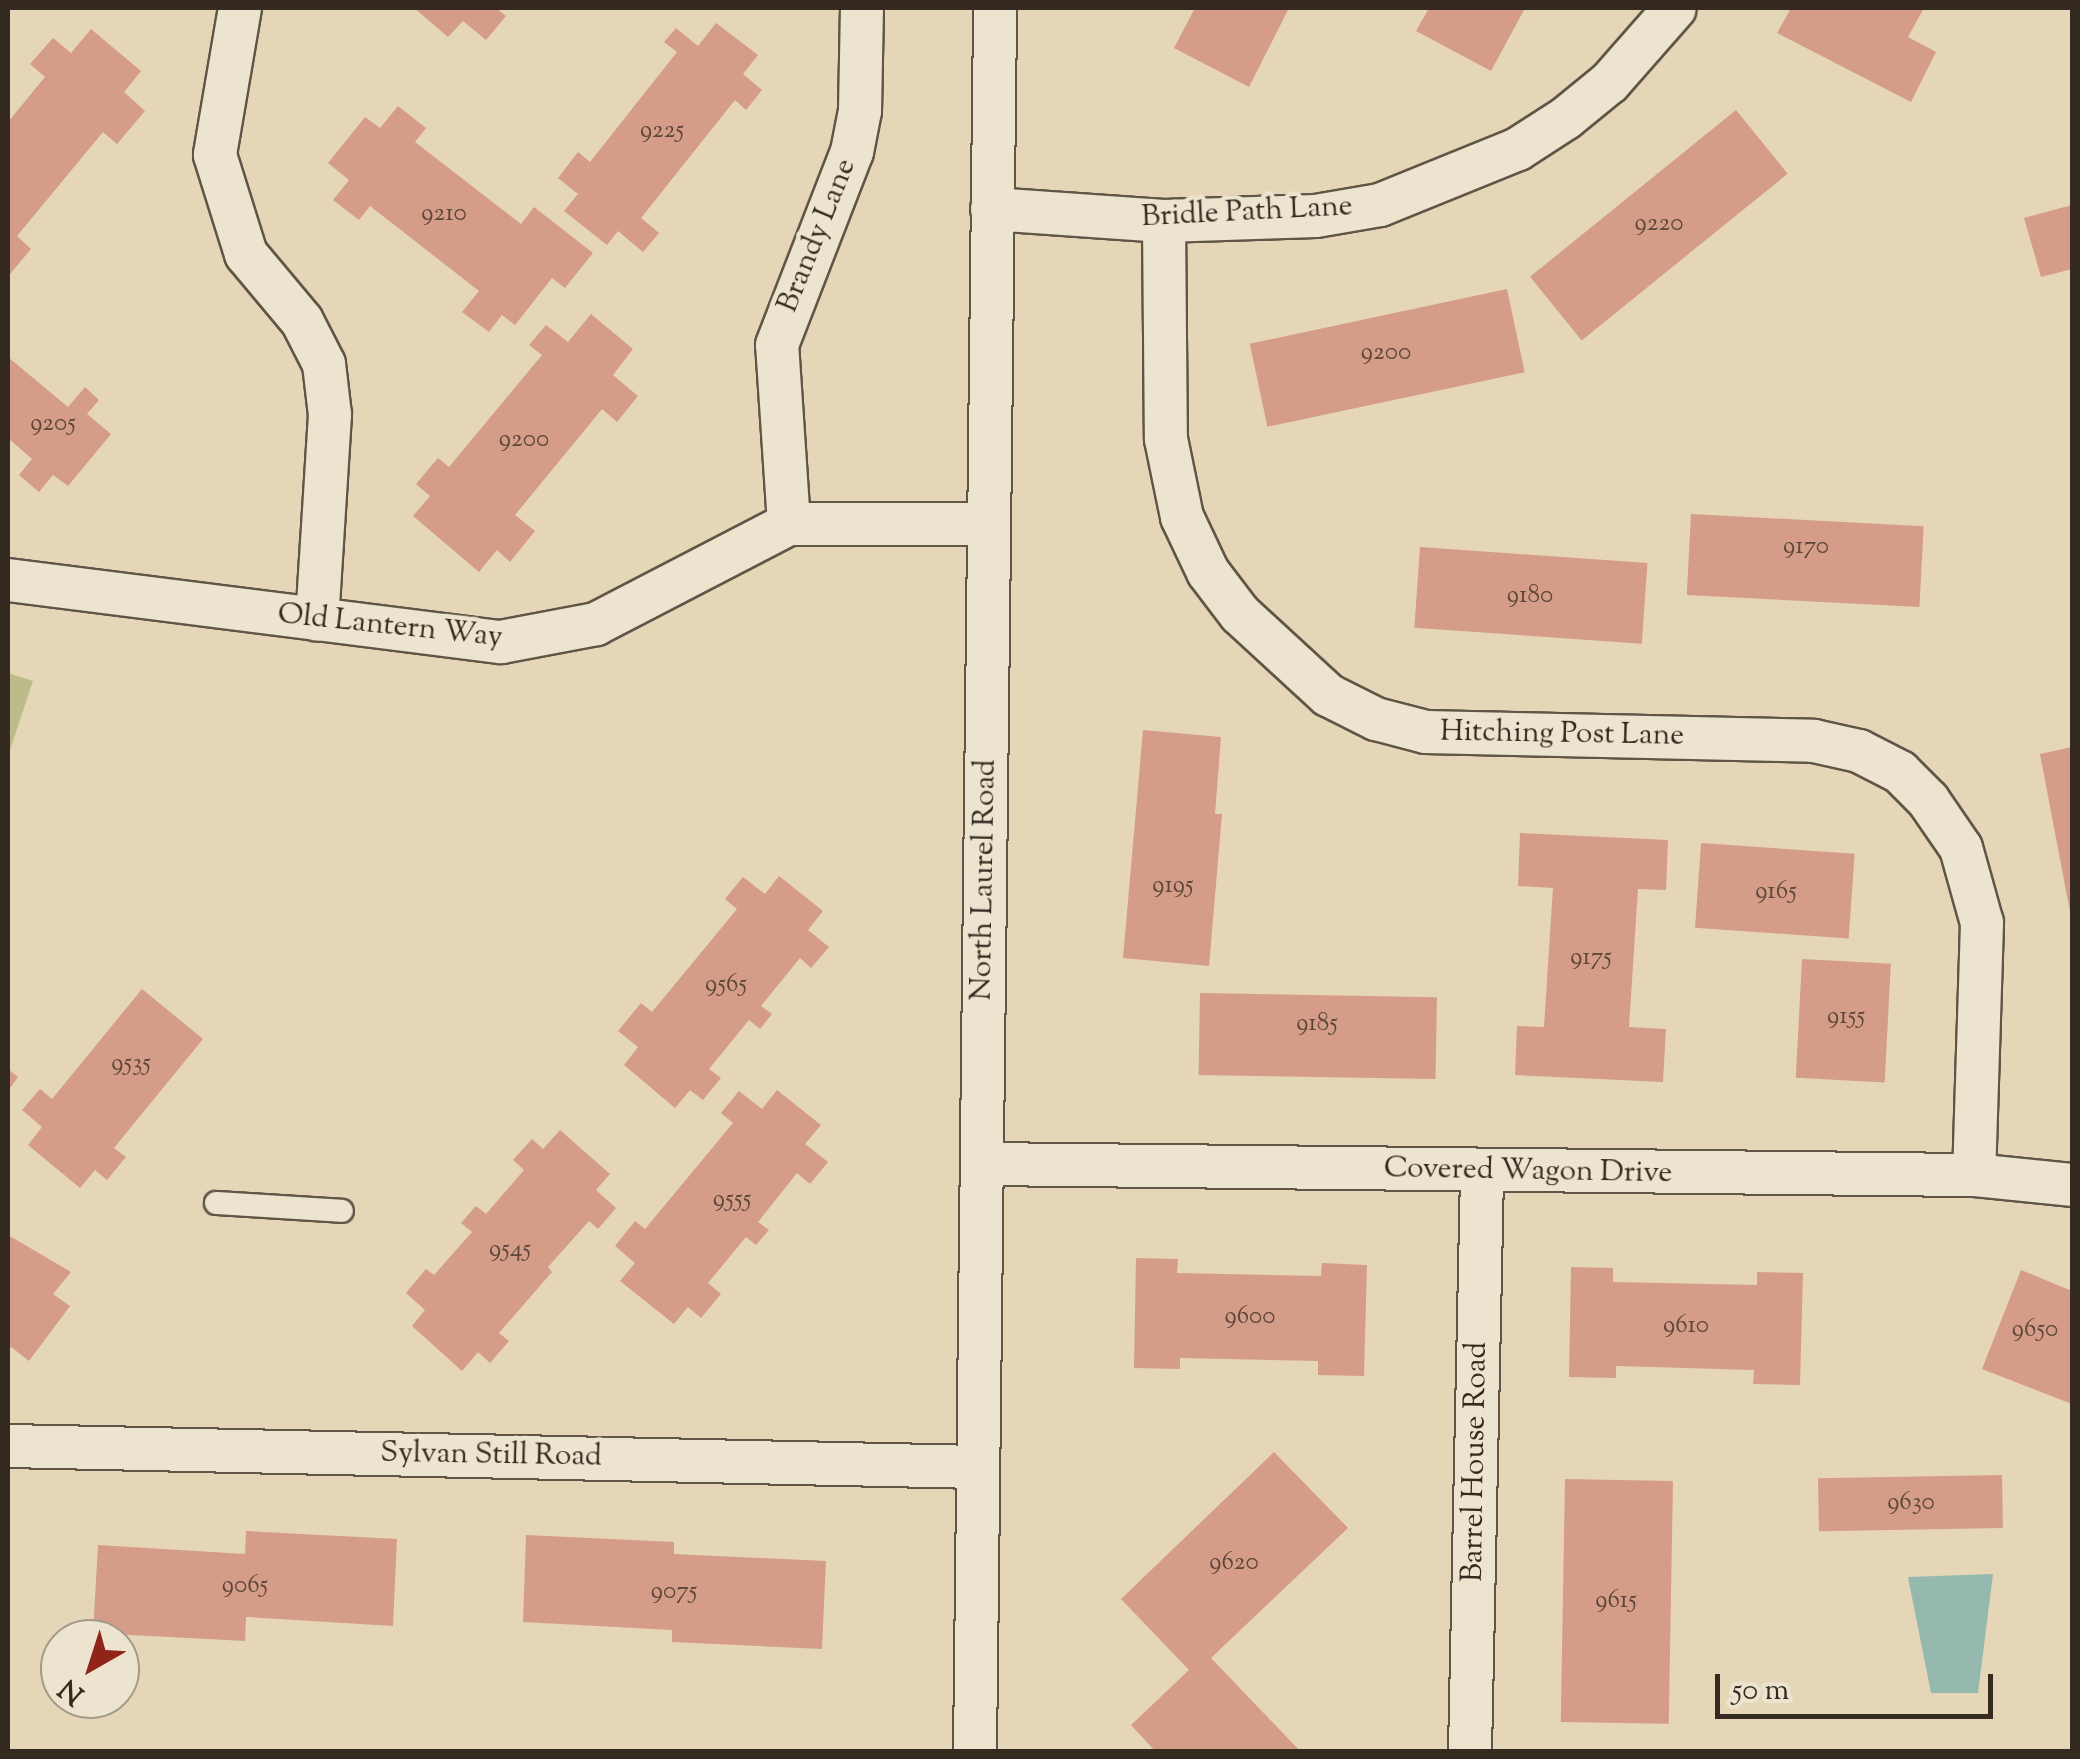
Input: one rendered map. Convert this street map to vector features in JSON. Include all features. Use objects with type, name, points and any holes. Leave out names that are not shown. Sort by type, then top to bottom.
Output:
[{"type":"street","points":[[240,8],[215,154],[246,254],[302,321],[324,364],[330,416],[316,620]]},
{"type":"street","name":"Brandy Lane","points":[[789,524],[776,346],[852,152],[860,112],[862,8]]},
{"type":"street","name":"North Laurel Road","points":[[975,1752],[996,8]]},
{"type":"street","name":"Bridle Path Lane","points":[[992,209],[1164,221],[1316,216],[1380,206],[1454,180],[1566,118],[1610,82],[1675,8]]},
{"type":"street","name":"Hitching Post Lane","points":[[1164,221],[1166,439],[1182,517],[1208,572],[1240,614],[1328,695],[1376,719],[1426,732],[1814,741],[1859,751],[1900,772],[1928,800],[1961,848],[1982,923],[1974,1175]]},
{"type":"street","name":"Old Lantern Way","points":[[8,580],[501,642],[552,636],[596,624],[789,524],[989,524]]},
{"type":"street","name":"Covered Wagon Drive","points":[[983,1164],[1974,1175],[2072,1186]]},
{"type":"street","name":"Barrel House Road","points":[[1470,1752],[1482,1172]]},
{"type":"street","name":"Sylvan Still Road","points":[[8,1446],[976,1467]]},
{"type":"lane","points":[[216,1203],[342,1211]]},
{"type":"green space","points":[[8,673],[33,681],[10,750],[8,749]]},
{"type":"water","points":[[1993,1574],[1978,1693],[1931,1693],[1908,1577]]},
{"type":"building","points":[[414,8],[496,8],[506,16],[486,40],[463,21],[448,37]]},
{"type":"building","points":[[1195,8],[1289,8],[1249,87],[1174,48]]},
{"type":"building","points":[[1429,8],[1525,8],[1491,71],[1416,31]]},
{"type":"building","points":[[1791,8],[1924,8],[1908,37],[1936,52],[1911,102],[1777,33]]},
{"type":"building","points":[[716,23],[758,55],[743,74],[762,90],[746,110],[735,100],[641,218],[659,233],[643,252],[618,231],[607,245],[564,211],[578,194],[558,178],[578,152],[590,162],[677,52],[664,42],[676,28],[698,46]]},
{"type":"building","points":[[91,29],[141,71],[124,92],[145,111],[117,144],[103,132],[17,236],[31,249],[10,274],[8,122],[45,77],[30,64],[53,38],[71,53]]},
{"type":"building","points":[[398,106],[426,128],[415,142],[521,224],[534,207],[593,253],[565,288],[552,278],[515,325],[502,315],[489,332],[462,312],[479,291],[370,206],[359,220],[333,200],[349,180],[328,163],[365,117],[380,128]]},
{"type":"building","points":[[1736,110],[1788,174],[1582,340],[1530,277]]},
{"type":"building","points":[[2072,205],[2072,269],[2041,277],[2024,218]]},
{"type":"building","points":[[1507,289],[1525,372],[1267,427],[1250,344]]},
{"type":"building","points":[[591,314],[633,349],[613,375],[638,396],[617,422],[602,409],[515,515],[535,531],[510,562],[497,550],[479,572],[413,516],[430,496],[416,484],[438,458],[449,467],[542,355],[529,345],[546,325],[568,342]]},
{"type":"building","points":[[8,357],[68,407],[85,387],[99,400],[87,414],[111,434],[68,486],[53,475],[39,492],[19,475],[32,459],[8,438]]},
{"type":"building","points":[[1691,514],[1924,526],[1919,607],[1687,595]]},
{"type":"building","points":[[1420,547],[1647,563],[1642,644],[1414,628]]},
{"type":"building","points":[[1143,730],[1221,737],[1215,814],[1222,814],[1209,966],[1123,958]]},
{"type":"building","points":[[2072,747],[2072,916],[2071,917],[2040,754]]},
{"type":"building","points":[[1520,833],[1668,840],[1666,890],[1638,889],[1629,1027],[1666,1029],[1663,1082],[1515,1075],[1517,1026],[1544,1027],[1553,888],[1518,886]]},
{"type":"building","points":[[1701,843],[1855,854],[1849,939],[1695,928]]},
{"type":"building","points":[[779,876],[823,911],[808,930],[829,947],[811,968],[800,958],[761,1006],[772,1014],[760,1029],[749,1020],[709,1069],[721,1078],[703,1100],[690,1090],[675,1108],[624,1065],[638,1047],[618,1031],[641,1003],[652,1012],[737,909],[725,899],[743,877],[765,894]]},
{"type":"building","points":[[1802,959],[1891,964],[1885,1082],[1796,1078]]},
{"type":"building","points":[[142,989],[203,1039],[114,1148],[126,1157],[107,1180],[95,1170],[80,1188],[28,1145],[42,1127],[22,1110],[40,1089],[52,1099]]},
{"type":"building","points":[[1200,993],[1437,997],[1436,1079],[1199,1075]]},
{"type":"building","points":[[8,1069],[18,1077],[8,1091]]},
{"type":"building","points":[[777,1090],[821,1125],[805,1144],[828,1162],[810,1184],[797,1173],[758,1222],[769,1230],[756,1245],[746,1237],[708,1283],[721,1294],[701,1318],[688,1307],[674,1324],[620,1281],[635,1263],[615,1246],[635,1221],[645,1229],[733,1123],[721,1113],[739,1091],[762,1109]]},
{"type":"building","points":[[560,1130],[610,1174],[596,1190],[616,1208],[598,1229],[589,1221],[548,1267],[552,1272],[499,1333],[509,1341],[490,1363],[478,1352],[462,1371],[412,1326],[425,1310],[406,1293],[426,1269],[434,1275],[472,1232],[461,1223],[476,1206],[486,1214],[524,1170],[513,1160],[532,1139],[543,1149]]},
{"type":"building","points":[[8,1235],[71,1272],[53,1294],[70,1306],[29,1361],[11,1347],[8,1351]]},
{"type":"building","points":[[1136,1258],[1178,1259],[1177,1273],[1321,1276],[1322,1263],[1367,1265],[1364,1376],[1318,1375],[1318,1361],[1180,1358],[1180,1369],[1134,1368]]},
{"type":"building","points":[[1571,1267],[1613,1268],[1613,1282],[1757,1285],[1757,1272],[1803,1273],[1800,1385],[1753,1384],[1754,1370],[1616,1366],[1616,1378],[1569,1377]]},
{"type":"building","points":[[2021,1270],[2072,1291],[2072,1404],[1982,1369]]},
{"type":"building","points":[[1274,1452],[1348,1528],[1211,1658],[1301,1752],[1156,1752],[1131,1725],[1189,1670],[1121,1599]]},
{"type":"building","points":[[2002,1475],[2003,1528],[1819,1531],[1818,1478]]},
{"type":"building","points":[[1565,1479],[1673,1481],[1669,1724],[1561,1722]]},
{"type":"building","points":[[246,1531],[397,1539],[393,1626],[246,1617],[245,1641],[140,1635],[140,1619],[94,1619],[98,1545],[245,1554]]},
{"type":"building","points":[[526,1535],[674,1542],[674,1554],[826,1561],[822,1649],[672,1642],[672,1630],[523,1622]]}]
